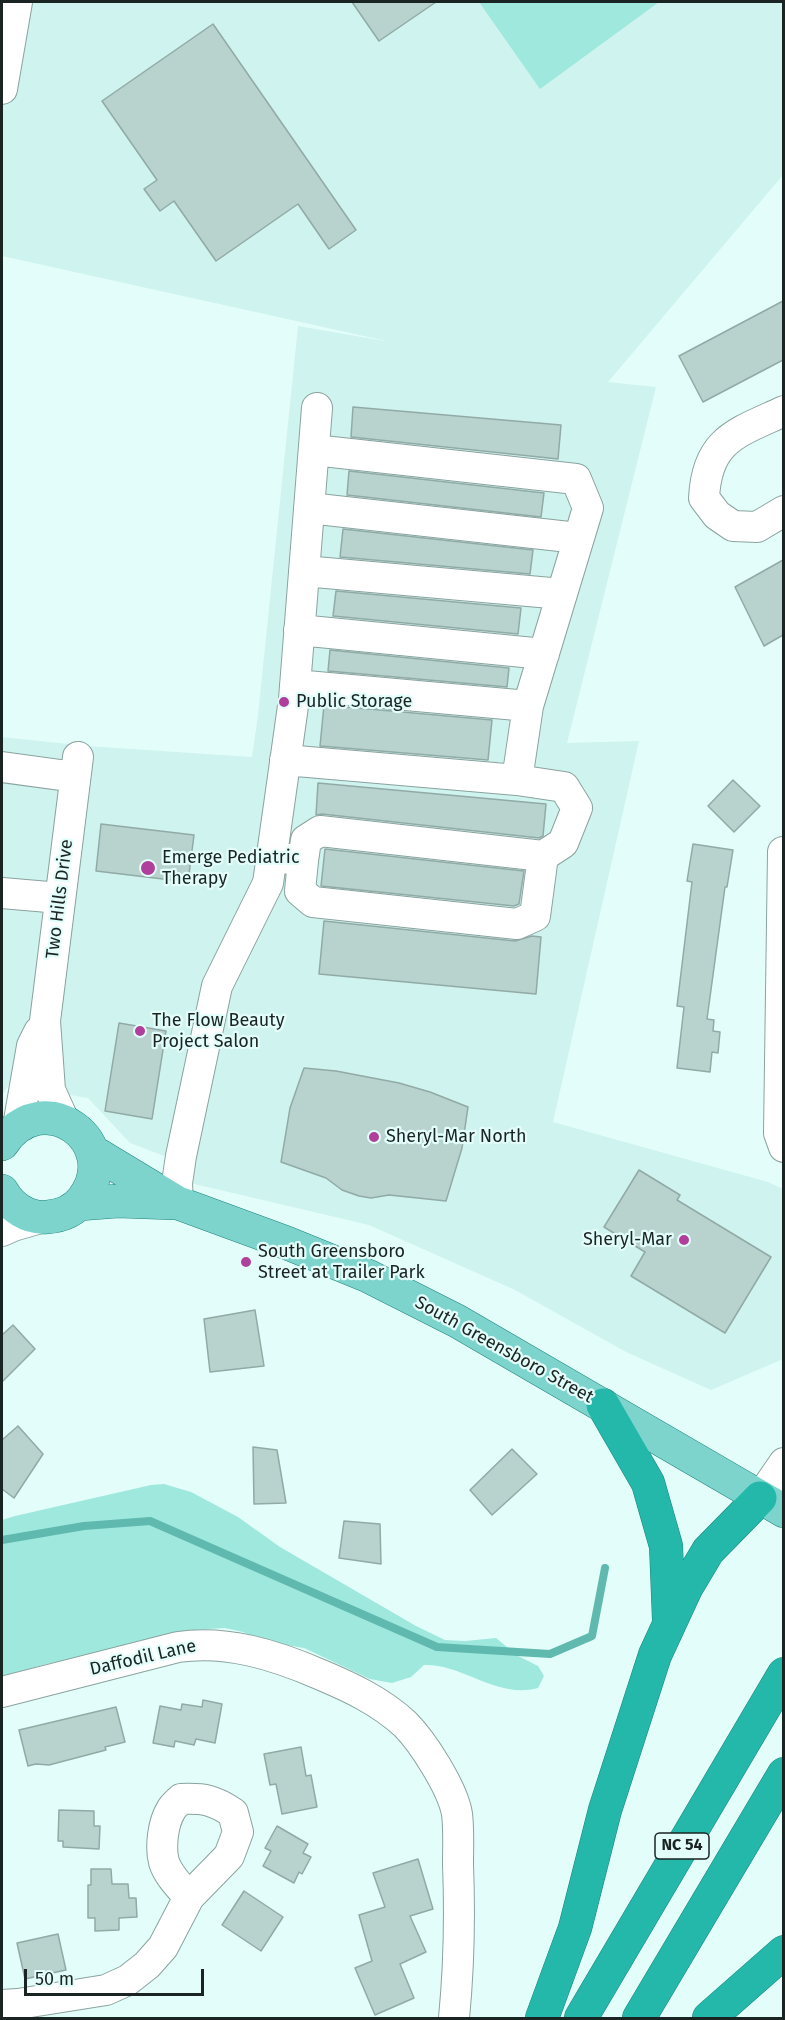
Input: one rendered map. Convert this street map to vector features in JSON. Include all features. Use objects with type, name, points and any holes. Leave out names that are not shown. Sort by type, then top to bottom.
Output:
[{"type":"highway","points":[[603,1405],[648,1483],[666,1546],[669,1622]]},
{"type":"highway","points":[[542,2019],[575,1928],[605,1810],[655,1655],[669,1622],[708,1551],[772,1504]]},
{"type":"highway","name":"NC 54","points":[[581,2019],[783,1674]]},
{"type":"highway","name":"NC 54","points":[[639,2019],[783,1774]]},
{"type":"highway","points":[[709,2019],[783,1952]]},
{"type":"main road","points":[[2,1193],[15,1207],[26,1213],[44,1217],[57,1216],[69,1212],[88,1192],[93,1180],[95,1165],[87,1140],[64,1121],[46,1117],[29,1120],[7,1135]]},
{"type":"main road","name":"South Greensboro Street","points":[[92,1151],[178,1203],[368,1276],[495,1341],[772,1504]]},
{"type":"main road","name":"South Greensboro Street","points":[[79,1204],[118,1201],[178,1203]]},
{"type":"street","points":[[2,89],[16,2]]},
{"type":"street","points":[[178,1203],[177,1183],[181,1156],[217,986],[268,883],[295,685],[317,408]]},
{"type":"street","points":[[783,411],[734,435],[713,455],[705,480],[704,498],[717,514],[733,526],[756,527],[783,511]]},
{"type":"street","points":[[314,450],[576,479],[588,508],[528,706],[517,780]]},
{"type":"street","points":[[309,508],[578,538]]},
{"type":"street","points":[[304,571],[562,594]]},
{"type":"street","points":[[299,630],[544,654]]},
{"type":"street","points":[[295,685],[528,706]]},
{"type":"street","points":[[285,760],[517,780],[564,787],[578,808],[563,843],[543,856],[320,831],[306,840],[300,891],[313,902],[516,924],[535,916],[543,856]]},
{"type":"street","name":"Two Hills Drive","points":[[2,767],[77,767],[45,1021],[50,1090],[64,1121]]},
{"type":"street","points":[[783,852],[779,1133],[783,1147]]},
{"type":"street","points":[[272,856],[303,861]]},
{"type":"street","points":[[2,893],[60,898]]},
{"type":"street","name":"Two Hills Drive","points":[[7,1135],[32,1046],[45,1021]]},
{"type":"street","points":[[2,1231],[44,1217]]},
{"type":"street","points":[[772,1504],[783,1463]]},
{"type":"street","name":"Daffodil Lane","points":[[2,1692],[195,1645],[236,1647],[299,1665],[360,1692],[405,1725],[438,1769],[456,1812],[460,1894],[458,1982],[454,2019]]},
{"type":"street","points":[[2,2005],[106,1990],[128,1980],[147,1965],[163,1947],[189,1897]]},
{"type":"shaded area","points":[[17,2],[783,2],[783,175],[608,382],[656,387],[567,743],[639,741],[553,1122],[768,1182],[783,1189],[783,1359],[711,1390],[626,1352],[515,1290],[369,1225],[186,1182],[188,1165],[130,1143],[88,1098],[9,1085],[2,1095],[2,737],[87,746],[252,757],[298,326],[391,342],[2,256],[2,89]]},
{"type":"green space","points":[[479,2],[659,2],[540,89]]},
{"type":"green space","points":[[164,1484],[191,1492],[238,1517],[280,1547],[416,1626],[445,1640],[496,1638],[518,1656],[538,1666],[544,1676],[538,1688],[508,1689],[439,1666],[424,1665],[411,1677],[392,1683],[370,1679],[304,1648],[262,1641],[243,1632],[225,1628],[194,1630],[155,1642],[46,1664],[2,1677],[2,1520],[151,1485]]},
{"type":"building","points":[[352,2],[436,2],[379,41]]},
{"type":"building","points":[[213,24],[356,230],[329,249],[298,204],[216,261],[174,201],[160,211],[144,189],[157,180],[102,101]]},
{"type":"building","points":[[783,301],[783,360],[703,402],[679,356]]},
{"type":"building","points":[[353,407],[561,425],[558,459],[351,437]]},
{"type":"building","points":[[349,471],[544,493],[541,517],[347,495]]},
{"type":"building","points":[[343,529],[533,550],[530,574],[340,557]]},
{"type":"building","points":[[783,560],[783,635],[764,646],[735,587]]},
{"type":"building","points":[[336,591],[521,608],[518,634],[333,616]]},
{"type":"building","points":[[330,650],[509,668],[507,687],[328,671]]},
{"type":"building","points":[[324,705],[492,720],[488,760],[320,746]]},
{"type":"building","points":[[733,780],[760,806],[734,832],[708,806]]},
{"type":"building","points":[[318,783],[546,804],[543,836],[539,838],[316,815]]},
{"type":"building","points":[[101,824],[194,835],[188,882],[96,871]]},
{"type":"building","points":[[693,844],[733,850],[727,887],[725,887],[707,1019],[714,1020],[713,1031],[720,1032],[718,1053],[712,1052],[710,1072],[677,1068],[684,1007],[677,1006],[692,882],[687,881]]},
{"type":"building","points":[[325,849],[524,871],[519,904],[514,906],[321,886]]},
{"type":"building","points":[[324,921],[515,941],[532,936],[541,937],[536,994],[319,974]]},
{"type":"building","points":[[119,1023],[166,1031],[152,1119],[105,1111]]},
{"type":"building","name":"Sheryl-Mar North","points":[[304,1068],[336,1071],[399,1083],[468,1107],[462,1148],[446,1201],[389,1195],[371,1198],[359,1196],[342,1190],[326,1178],[281,1162],[290,1108]]},
{"type":"building","name":"Sheryl-Mar","points":[[639,1170],[680,1195],[677,1200],[771,1257],[725,1333],[631,1276],[645,1252],[604,1227]]},
{"type":"building","points":[[255,1310],[264,1366],[210,1372],[204,1319]]},
{"type":"building","points":[[13,1325],[35,1349],[2,1382],[2,1335]]},
{"type":"building","points":[[18,1426],[43,1454],[14,1498],[2,1489],[2,1440]]},
{"type":"building","points":[[253,1447],[277,1450],[286,1503],[254,1504]]},
{"type":"building","points":[[512,1449],[537,1474],[492,1515],[470,1490]]},
{"type":"building","points":[[344,1521],[380,1524],[381,1564],[339,1558]]},
{"type":"building","points":[[203,1700],[222,1704],[215,1743],[196,1739],[194,1745],[175,1741],[174,1747],[153,1743],[160,1706],[181,1710],[182,1704],[202,1707]]},
{"type":"building","points":[[116,1707],[125,1742],[105,1747],[106,1750],[49,1765],[28,1766],[19,1730]]},
{"type":"building","points":[[301,1747],[306,1776],[311,1775],[317,1807],[282,1814],[276,1784],[270,1785],[264,1754]]},
{"type":"building","points":[[59,1810],[94,1811],[94,1826],[100,1826],[99,1849],[63,1847],[63,1841],[58,1841]]},
{"type":"building","points":[[277,1826],[308,1844],[303,1853],[311,1857],[302,1874],[299,1872],[294,1883],[263,1866],[271,1851],[265,1848]]},
{"type":"building","points":[[418,1859],[433,1909],[410,1916],[426,1952],[400,1964],[414,1998],[375,2015],[355,1968],[372,1961],[359,1915],[385,1907],[373,1873]]},
{"type":"building","points":[[91,1869],[111,1869],[112,1884],[128,1884],[129,1898],[136,1898],[137,1917],[119,1918],[119,1930],[95,1931],[95,1918],[88,1918],[88,1885],[91,1885]]},
{"type":"building","points":[[244,1891],[283,1917],[261,1951],[222,1925]]},
{"type":"building","points":[[58,1934],[66,1970],[25,1979],[17,1943]]},
{"type":"waterway","points":[[2,1540],[84,1526],[150,1521],[437,1647],[550,1654],[592,1636],[605,1568]]},
{"type":"place","name":"Public Storage","points":[[284,702]]},
{"type":"place","name":"Emerge Pediatric Therapy","points":[[148,868]]},
{"type":"place","name":"The Flow Beauty Project Salon","points":[[140,1031]]},
{"type":"place","name":"Sheryl-Mar North","points":[[374,1137]]},
{"type":"place","name":"Sheryl-Mar","points":[[684,1240]]},
{"type":"place","name":"South Greensboro Street at Trailer Park","points":[[246,1262]]}]
